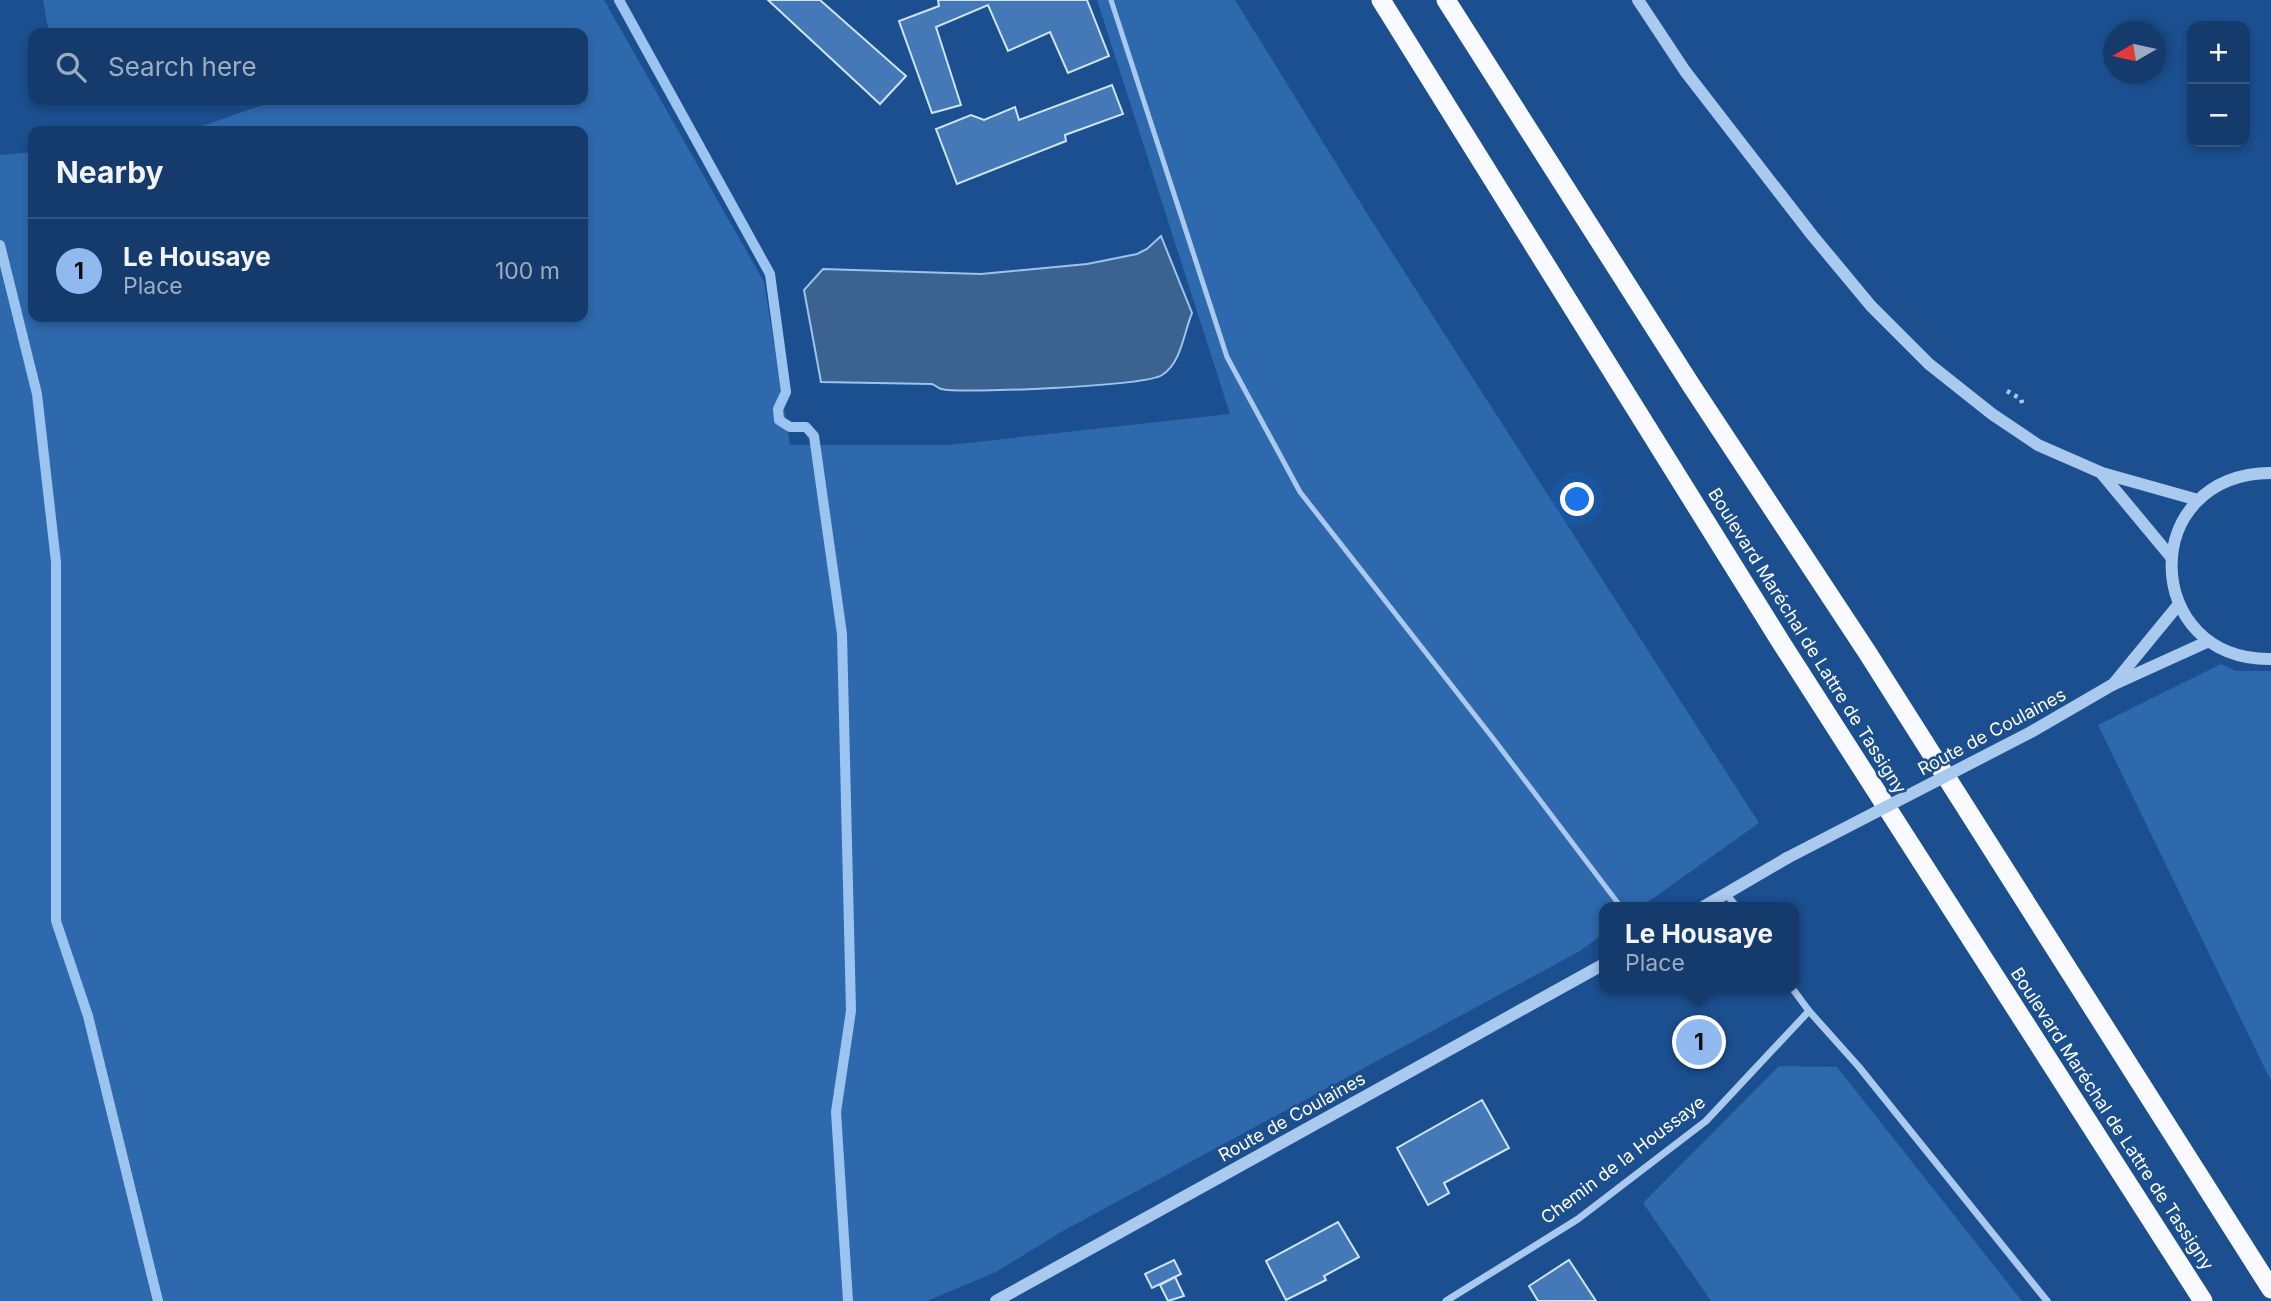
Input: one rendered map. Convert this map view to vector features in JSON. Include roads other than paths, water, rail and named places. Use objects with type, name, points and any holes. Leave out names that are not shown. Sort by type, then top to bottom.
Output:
[{"type":"highway","name":"Boulevard Maréchal de Lattre de Tassigny","points":[[1381,0],[1790,656],[2203,1301]]},
{"type":"highway","points":[[1446,0],[1684,373],[1874,663],[2271,1289]]},
{"type":"street","points":[[1638,0],[1685,71],[1812,235],[1871,306],[1929,364],[1992,414],[2038,444],[2102,473],[2198,500]]},
{"type":"street","points":[[2102,473],[2171,557]]},
{"type":"street","points":[[2271,473],[2240,476],[2211,489],[2198,500],[2180,526],[2171,557],[2179,604],[2192,624],[2209,641],[2241,656],[2271,659]]},
{"type":"street","name":"Route de Coulaines","points":[[2112,685],[2179,604]]},
{"type":"street","name":"Route de Coulaines","points":[[1712,902],[1787,858],[2009,744],[2112,685],[2209,641]]},
{"type":"street","points":[[1726,894],[1733,902]]},
{"type":"street","name":"Route de Coulaines","points":[[996,1301],[1599,967]]},
{"type":"street","points":[[1796,993],[1859,1067],[2047,1301]]},
{"type":"street","name":"Chemin de la Houssaye","points":[[1446,1301],[1578,1219],[1706,1121],[1809,1011]]},
{"type":"lane","points":[[1111,0],[1227,357],[1300,492],[1617,902]]},
{"type":"waterway","points":[[619,0],[770,274],[786,392],[778,409],[779,420],[790,427],[806,427],[814,436],[842,634],[851,1011],[836,1112],[848,1301]]},
{"type":"waterway","points":[[0,245],[37,394],[56,562],[56,921],[88,1016],[158,1301]]},
{"type":"place","name":"Le Housaye","points":[[1699,1042]]}]
